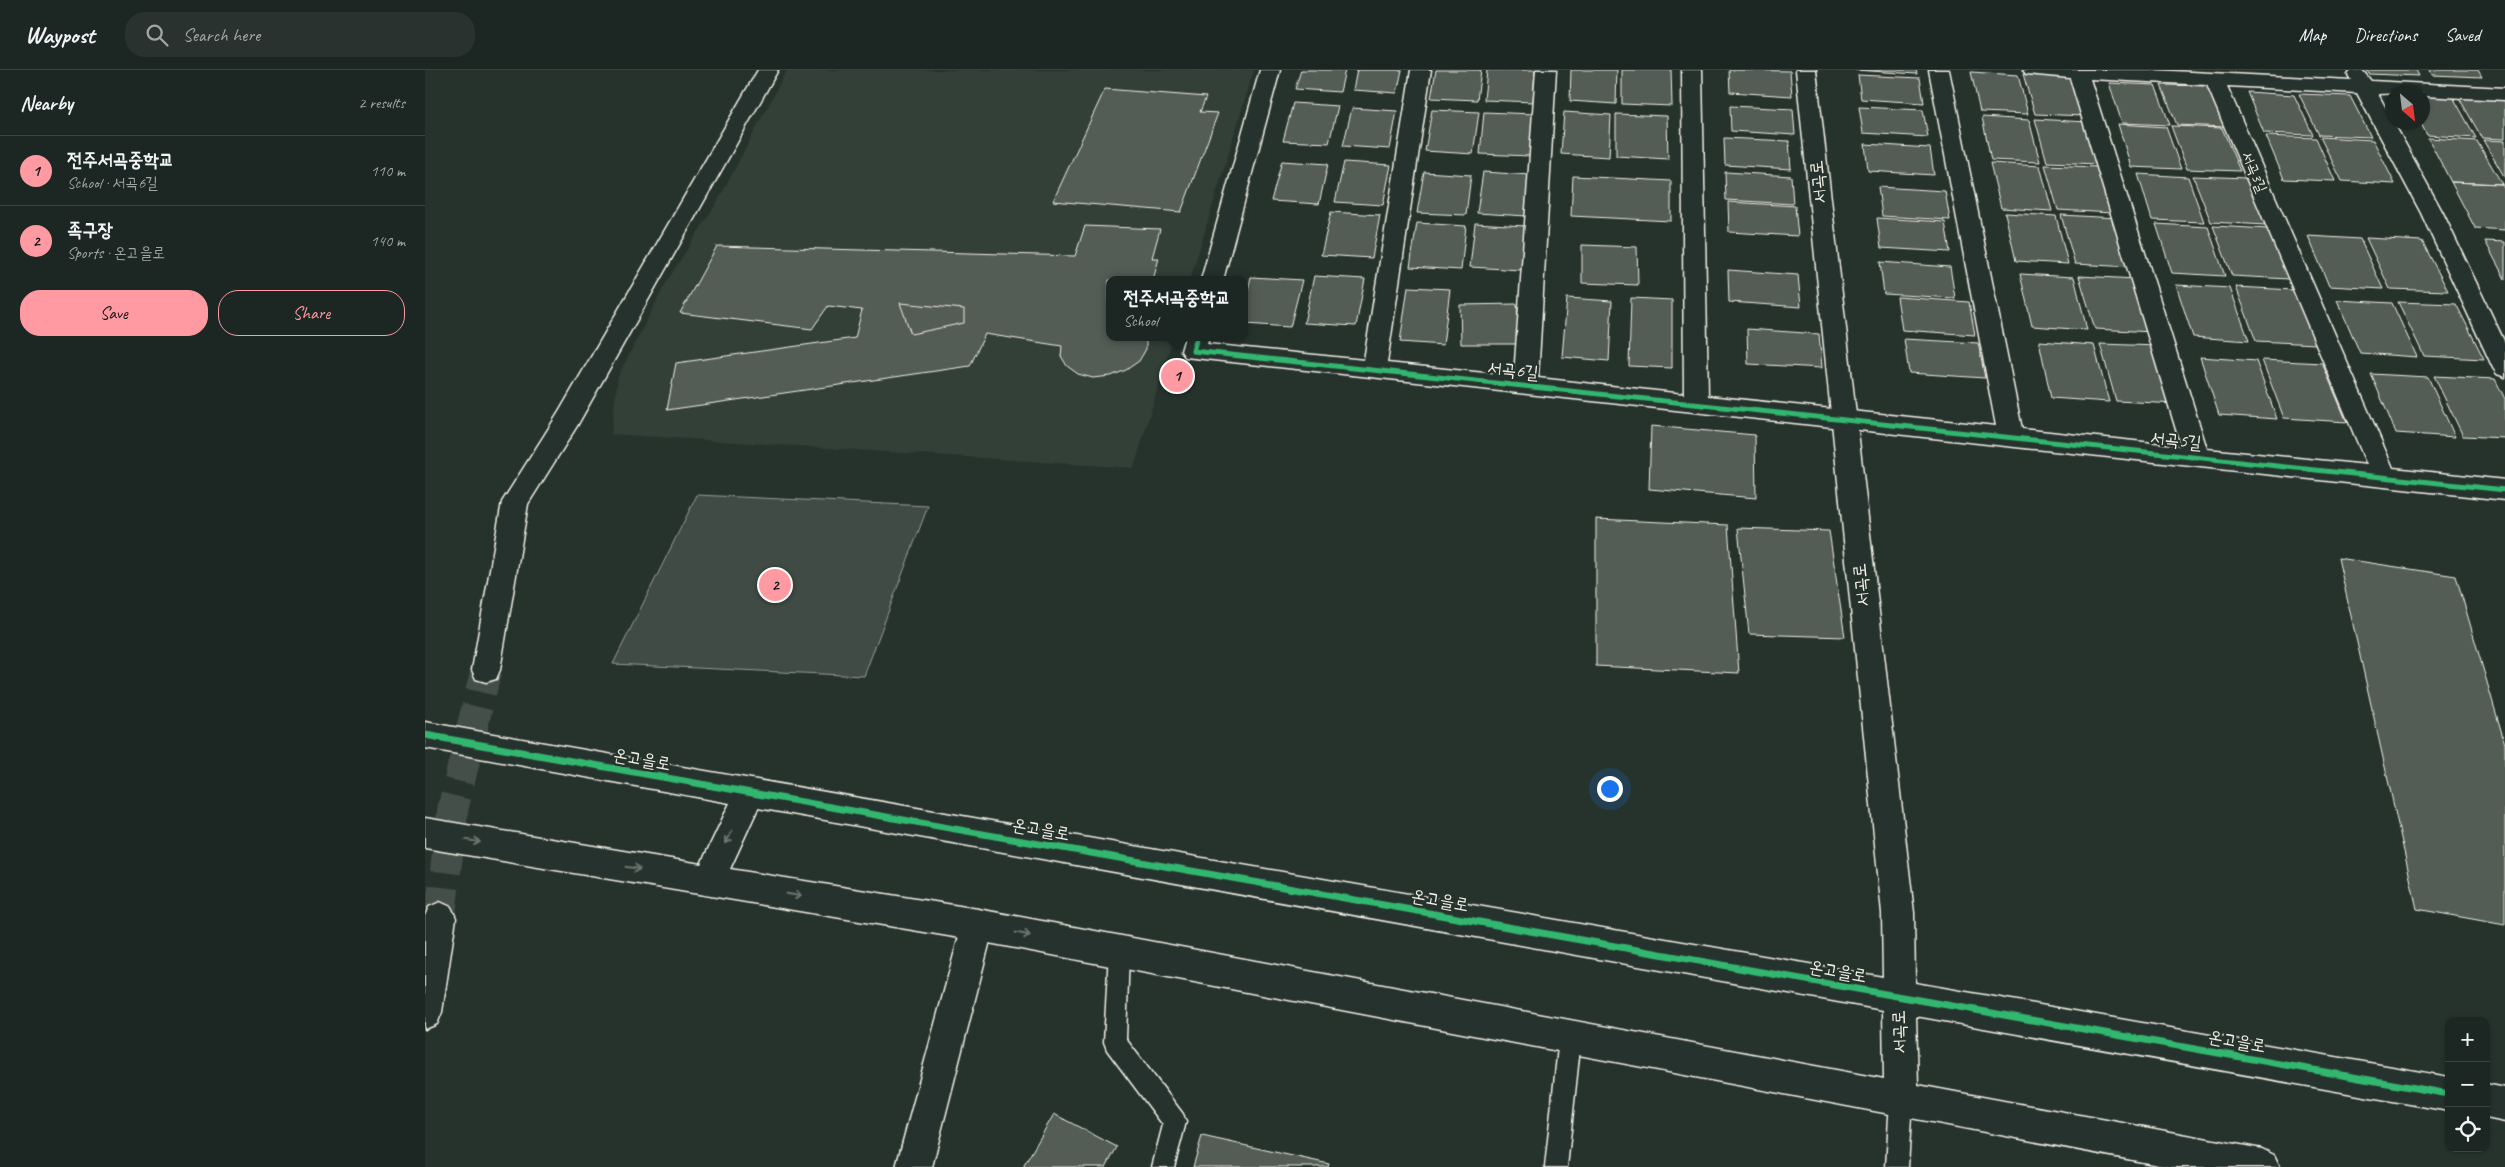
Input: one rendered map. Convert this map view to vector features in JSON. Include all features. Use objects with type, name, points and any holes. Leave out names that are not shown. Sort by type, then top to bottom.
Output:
[{"type":"street","points":[[485,670],[515,502],[568,419],[768,70]]},
{"type":"street","points":[[1214,276],[1270,70]]},
{"type":"street","points":[[1374,370],[1421,70]]},
{"type":"street","name":"서곡6길","points":[[1525,386],[1546,70]]},
{"type":"street","points":[[1692,70],[1696,404]]},
{"type":"street","name":"서곡로","points":[[1806,70],[1898,913],[1901,1100]]},
{"type":"street","points":[[1939,70],[2011,438]]},
{"type":"street","points":[[2033,70],[2214,79],[2360,78],[2505,94]]},
{"type":"street","name":"서곡5길","points":[[2078,72],[2197,457]]},
{"type":"street","points":[[2360,78],[2432,213],[2505,368]]},
{"type":"street","name":"서곡3길","points":[[2214,79],[2385,478]]},
{"type":"street","name":"서곡6길","points":[[1196,341],[1193,351],[1844,421]]},
{"type":"street","name":"서곡5길","points":[[1844,421],[2505,490]]},
{"type":"street","name":"온고을로","points":[[425,735],[2445,1093]]},
{"type":"street","points":[[709,880],[750,793]]},
{"type":"street","points":[[425,833],[978,925],[2262,1167]]},
{"type":"street","points":[[425,1012],[440,918]]},
{"type":"street","points":[[914,1167],[978,925]]},
{"type":"street","points":[[2490,1102],[2505,1104]]},
{"type":"lane","points":[[1119,952],[1115,1042],[1175,1122],[1163,1167]]},
{"type":"lane","points":[[1556,1167],[1570,1038]]},
{"type":"lane","points":[[1897,1167],[1901,1100]]},
{"type":"shaded area","points":[[787,70],[1254,70],[1191,276],[1106,276],[1106,341],[1172,341],[1134,468],[611,434],[618,376],[667,281],[716,204]]},
{"type":"shaded area","points":[[697,495],[928,506],[864,676],[613,664]]},
{"type":"building","points":[[1301,70],[1345,70],[1340,92],[1295,89]]},
{"type":"building","points":[[1357,70],[1402,70],[1397,93],[1353,90]]},
{"type":"building","points":[[1436,70],[1481,70],[1477,100],[1431,98]]},
{"type":"building","points":[[1487,70],[1535,70],[1533,102],[1484,100]]},
{"type":"building","points":[[1571,70],[1617,70],[1616,104],[1570,101]]},
{"type":"building","points":[[1622,70],[1671,70],[1672,106],[1622,104]]},
{"type":"building","points":[[1729,70],[1790,71],[1792,96],[1730,92]]},
{"type":"building","points":[[1855,70],[1916,70],[1917,74]]},
{"type":"building","points":[[2367,70],[2416,70],[2419,76],[2369,74]]},
{"type":"building","points":[[2430,70],[2478,70],[2482,77],[2432,75]]},
{"type":"building","points":[[1971,72],[2018,75],[2028,114],[1980,112]]},
{"type":"building","points":[[2023,74],[2072,76],[2085,116],[2035,114]]},
{"type":"building","points":[[1858,75],[1920,78],[1924,103],[1861,99]]},
{"type":"building","points":[[2109,83],[2155,85],[2170,125],[2122,123]]},
{"type":"building","points":[[2161,85],[2210,86],[2228,127],[2177,125]]},
{"type":"building","points":[[1105,89],[1206,97],[1200,112],[1218,113],[1181,212],[1053,201]]},
{"type":"building","points":[[2247,92],[2294,95],[2313,135],[2264,133]]},
{"type":"building","points":[[2299,94],[2350,96],[2371,137],[2319,135]]},
{"type":"building","points":[[2430,96],[2453,97],[2476,138],[2427,135],[2424,130],[2430,130]]},
{"type":"building","points":[[2458,96],[2505,98],[2505,139],[2482,138]]},
{"type":"building","points":[[1293,103],[1338,106],[1329,143],[1283,141]]},
{"type":"building","points":[[1730,106],[1793,109],[1795,135],[1731,131]]},
{"type":"building","points":[[1859,107],[1923,110],[1928,137],[1863,133]]},
{"type":"building","points":[[1352,108],[1397,111],[1390,149],[1343,146]]},
{"type":"building","points":[[1432,110],[1479,112],[1473,154],[1425,151]]},
{"type":"building","points":[[1484,112],[1534,114],[1531,156],[1480,154]]},
{"type":"building","points":[[1564,112],[1611,115],[1609,157],[1561,154]]},
{"type":"building","points":[[1616,114],[1667,116],[1668,159],[1616,156]]},
{"type":"building","points":[[1982,117],[2029,120],[2040,162],[1991,160]]},
{"type":"building","points":[[2035,119],[2086,122],[2100,164],[2047,162]]},
{"type":"building","points":[[2118,124],[2166,127],[2181,169],[2131,167]]},
{"type":"building","points":[[2171,126],[2222,128],[2240,171],[2187,169]]},
{"type":"building","points":[[2266,136],[2316,138],[2335,181],[2284,179]]},
{"type":"building","points":[[2320,137],[2373,140],[2395,184],[2342,181]]},
{"type":"building","points":[[1724,138],[1789,141],[1791,169],[1725,165]]},
{"type":"building","points":[[2428,138],[2477,141],[2502,184],[2451,182]]},
{"type":"building","points":[[2483,140],[2505,141],[2505,178]]},
{"type":"building","points":[[1865,144],[1930,148],[1934,175],[1868,171]]},
{"type":"building","points":[[1282,161],[1328,164],[1319,204],[1271,201]]},
{"type":"building","points":[[1344,162],[1391,165],[1383,205],[1335,202]]},
{"type":"building","points":[[1990,163],[2040,166],[2052,211],[2001,208]]},
{"type":"building","points":[[2045,165],[2098,167],[2113,213],[2058,210]]},
{"type":"building","points":[[1424,172],[1471,175],[1466,215],[1417,213]]},
{"type":"building","points":[[1483,172],[1530,175],[1527,216],[1477,213]]},
{"type":"building","points":[[1725,172],[1791,176],[1793,204],[1726,200]]},
{"type":"building","points":[[2138,174],[2188,177],[2204,222],[2152,220]]},
{"type":"building","points":[[1573,176],[1671,181],[1671,221],[1571,216]]},
{"type":"building","points":[[2193,176],[2246,178],[2266,225],[2211,222]]},
{"type":"building","points":[[2451,182],[2502,184],[2505,190],[2505,230],[2475,228]]},
{"type":"building","points":[[1878,187],[1945,191],[1950,220],[1882,216]]},
{"type":"building","points":[[1728,202],[1795,206],[1798,236],[1729,232]]},
{"type":"building","points":[[1331,212],[1380,215],[1372,258],[1321,255]]},
{"type":"building","points":[[2005,213],[2056,216],[2068,264],[2016,261]]},
{"type":"building","points":[[2061,215],[2116,218],[2131,267],[2075,264]]},
{"type":"building","points":[[1877,218],[1945,222],[1950,252],[1881,248]]},
{"type":"building","points":[[1417,223],[1466,226],[1461,270],[1410,267]]},
{"type":"building","points":[[1475,223],[1525,226],[1521,270],[1470,267]]},
{"type":"building","points":[[2156,224],[2208,227],[2225,276],[2172,273]]},
{"type":"building","points":[[1085,226],[1160,229],[1152,258],[1159,258],[1154,276],[1106,276],[1106,341],[1146,341],[1146,349],[1139,361],[1126,370],[1111,376],[1093,378],[1078,374],[1067,366],[1061,356],[1062,346],[985,334],[970,366],[667,410],[676,363],[855,338],[862,310],[828,306],[812,329],[680,313],[717,246],[1075,256]]},
{"type":"building","points":[[2213,226],[2268,229],[2289,279],[2232,276]]},
{"type":"building","points":[[2308,236],[2360,239],[2383,289],[2329,286]]},
{"type":"building","points":[[2366,238],[2422,241],[2448,291],[2390,289]]},
{"type":"building","points":[[2485,241],[2505,242],[2505,279]]},
{"type":"building","points":[[1582,245],[1637,247],[1638,285],[1582,283]]},
{"type":"building","points":[[1880,262],[1950,267],[1955,298],[1884,294]]},
{"type":"building","points":[[1728,270],[1798,275],[1801,307],[1729,302]]},
{"type":"building","points":[[2020,274],[2074,277],[2087,330],[2032,326]]},
{"type":"building","points":[[1314,276],[1365,279],[1356,326],[1304,323]]},
{"type":"building","points":[[2079,276],[2136,279],[2153,332],[2095,329]]},
{"type":"building","points":[[1251,277],[1302,280],[1290,327],[1248,324],[1248,290]]},
{"type":"building","points":[[2176,285],[2230,288],[2249,341],[2193,337]]},
{"type":"building","points":[[1408,287],[1450,289],[1443,345],[1400,342]]},
{"type":"building","points":[[2236,287],[2293,290],[2316,344],[2256,341]]},
{"type":"building","points":[[1897,297],[1969,302],[1975,335],[1902,330]]},
{"type":"building","points":[[1567,298],[1612,301],[1609,361],[1562,357]]},
{"type":"building","points":[[1631,298],[1672,300],[1672,368],[1629,366]]},
{"type":"building","points":[[2337,300],[2392,303],[2417,357],[2360,353]]},
{"type":"building","points":[[2398,302],[2456,304],[2484,359],[2424,356]]},
{"type":"building","points":[[900,303],[964,309],[964,323],[911,334]]},
{"type":"building","points":[[1517,304],[1519,344],[1461,344],[1460,305]]},
{"type":"building","points":[[1747,329],[1819,334],[1822,368],[1748,364]]},
{"type":"building","points":[[1904,339],[1978,343],[1985,378],[1909,373]]},
{"type":"building","points":[[2039,341],[2094,345],[2109,402],[2051,398]]},
{"type":"building","points":[[2100,344],[2159,346],[2178,404],[2116,401]]},
{"type":"building","points":[[2200,357],[2256,361],[2277,419],[2219,415]]},
{"type":"building","points":[[2262,360],[2322,363],[2347,422],[2284,418]]},
{"type":"building","points":[[2371,374],[2428,377],[2455,437],[2396,433]]},
{"type":"building","points":[[2434,376],[2495,379],[2505,399],[2505,438],[2463,436]]},
{"type":"building","points":[[1651,426],[1755,435],[1756,498],[1649,489]]},
{"type":"building","points":[[1596,519],[1728,525],[1739,673],[1596,666]]},
{"type":"building","points":[[1738,528],[1829,531],[1845,637],[1749,634]]},
{"type":"building","points":[[2338,558],[2456,576],[2505,744],[2505,925],[2417,909]]},
{"type":"building","points":[[1054,1114],[1117,1147],[1106,1167],[1023,1167]]},
{"type":"building","points":[[1202,1136],[1329,1164],[1328,1167],[1193,1167]]},
{"type":"tunnel","points":[[440,918],[453,808],[486,670]]},
{"type":"cycle path","points":[[1196,341],[1193,351],[2505,490]]},
{"type":"cycle path","points":[[425,735],[2445,1093]]},
{"type":"place","name":"전주서곡중학교","points":[[1177,376]]},
{"type":"place","name":"족구장","points":[[775,585]]}]
